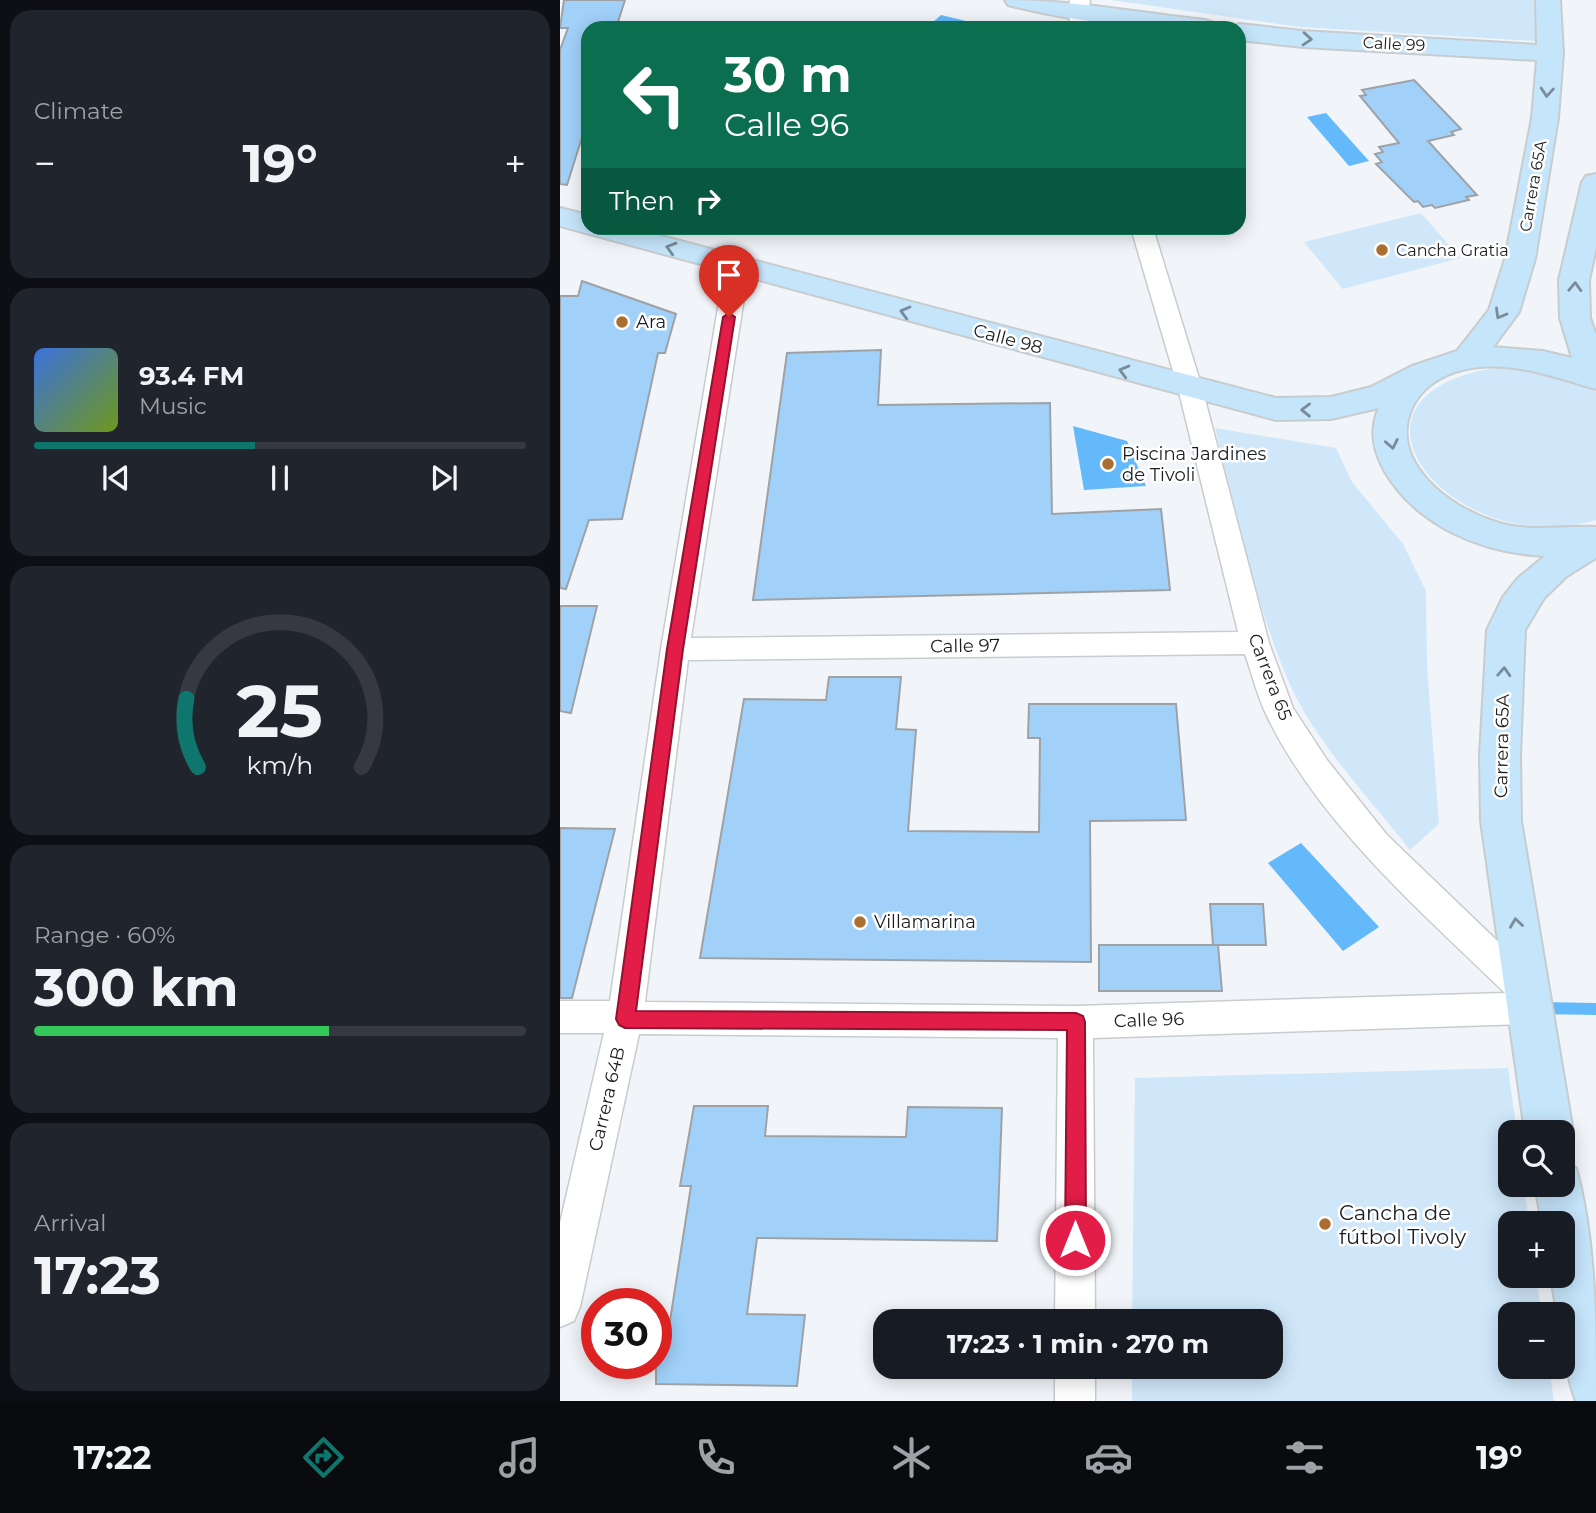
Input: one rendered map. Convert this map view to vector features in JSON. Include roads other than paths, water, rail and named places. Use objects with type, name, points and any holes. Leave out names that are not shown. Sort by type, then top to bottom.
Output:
[{"type":"street","points":[[1017,0],[1080,14],[1142,21]]},
{"type":"street","name":"Carrera 65A","points":[[1468,358],[1504,312],[1520,258],[1545,118],[1550,53],[1548,0]]},
{"type":"street","name":"Calle 99","points":[[1246,33],[1303,39],[1550,53]]},
{"type":"street","points":[[1595,378],[1574,318],[1574,280],[1596,182]]},
{"type":"street","points":[[560,216],[581,223]]},
{"type":"street","name":"Calle 98","points":[[624,235],[1276,409],[1332,410],[1386,396],[1440,366],[1468,358],[1520,357],[1553,362],[1595,378]]},
{"type":"street","name":"Carrera 65","points":[[1144,235],[1190,388],[1255,643],[1280,712],[1316,769],[1376,845],[1527,999]]},
{"type":"street","name":"Carrera 64B","points":[[560,1307],[625,1019],[675,649],[737,267]]},
{"type":"street","points":[[1417,379],[1400,397],[1391,417],[1389,440],[1396,464],[1412,486],[1435,508],[1465,525],[1499,537],[1547,543],[1596,540]]},
{"type":"street","name":"Carrera 65A","points":[[1527,999],[1501,821],[1500,755],[1506,630],[1516,607],[1531,588],[1554,567],[1596,540]]},
{"type":"street","name":"Calle 97","points":[[675,649],[1255,643]]},
{"type":"street","points":[[1527,999],[1547,1120]]},
{"type":"street","name":"Calle 96","points":[[560,1017],[1076,1022],[1527,999]]},
{"type":"street","points":[[1075,1309],[1076,1022]]},
{"type":"street","points":[[1561,1197],[1596,1386]]},
{"type":"street","points":[[1075,1379],[1075,1401]]},
{"type":"water","points":[[941,15],[966,21],[934,21]]},
{"type":"water","points":[[1326,113],[1369,161],[1349,166],[1307,117]]},
{"type":"water","name":"Piscina Jardines de Tivoli","points":[[1073,426],[1127,441],[1146,486],[1084,490]]},
{"type":"water","points":[[1301,843],[1379,927],[1343,951],[1268,863]]},
{"type":"waterway","points":[[1538,1008],[1596,1009]]},
{"type":"place","name":"Cancha Gratia","points":[[1382,250]]},
{"type":"place","name":"Ara","points":[[622,322]]},
{"type":"place","name":"Piscina Jardines de Tivoli","points":[[1108,464]]},
{"type":"place","name":"Villamarina","points":[[860,922]]},
{"type":"place","name":"Cancha de fútbol Tivoly","points":[[1325,1224]]}]
